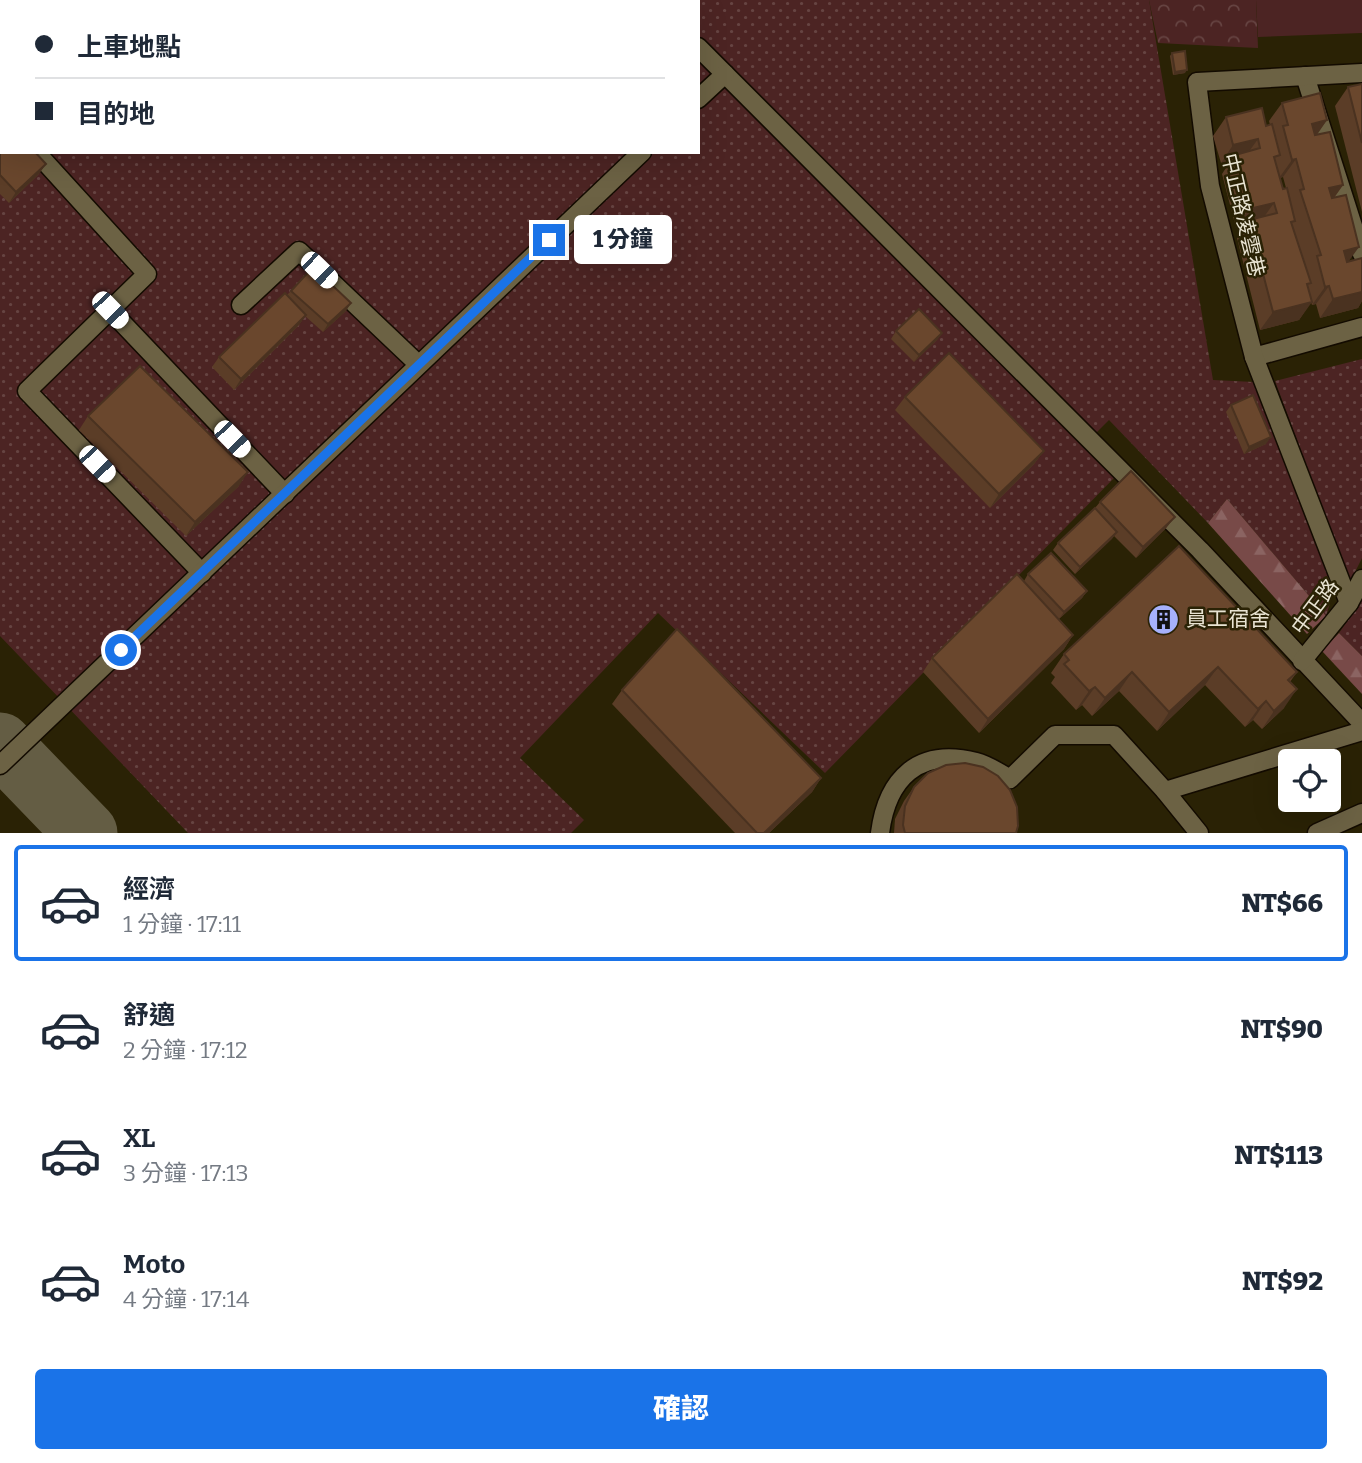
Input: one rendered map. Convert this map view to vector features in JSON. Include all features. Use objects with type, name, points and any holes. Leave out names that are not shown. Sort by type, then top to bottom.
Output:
[{"type":"lane","points":[[700,49],[1191,540],[1362,723]]},
{"type":"lane","points":[[1362,73],[1305,76],[1362,254]]},
{"type":"lane","points":[[700,97],[725,74]]},
{"type":"lane","name":"中正路凌雲巷","points":[[1305,76],[1197,82],[1210,186],[1254,356],[1349,603]]},
{"type":"lane","points":[[38,154],[147,274],[27,391],[202,573]]},
{"type":"lane","points":[[0,765],[640,154]]},
{"type":"lane","points":[[241,305],[299,251],[418,364]]},
{"type":"lane","points":[[110,310],[285,494]]},
{"type":"lane","points":[[1254,356],[1362,327]]},
{"type":"lane","name":"中正路","points":[[1302,661],[1349,603],[1362,579]]},
{"type":"lane","points":[[1164,791],[1362,730]]},
{"type":"lane","points":[[880,833],[884,805],[904,773],[934,759],[976,762],[1010,779],[1055,735],[1114,735],[1199,833]]},
{"type":"lane","points":[[1317,833],[1362,813]]},
{"type":"green space","points":[[700,0],[1149,0],[1213,380],[1254,382],[1334,590],[1326,616],[1227,499],[1208,523],[1109,420],[1085,444],[1117,475],[825,773],[658,613],[520,758],[584,820],[571,833],[188,833],[0,636],[0,154],[700,154]]},
{"type":"green space","points":[[1149,0],[1256,0],[1258,48],[1158,43]]},
{"type":"green space","points":[[1256,0],[1362,0],[1362,33],[1258,37]]},
{"type":"green space","points":[[1362,359],[1362,558],[1350,582],[1275,381]]},
{"type":"green space","points":[[1227,499],[1326,616],[1307,634],[1208,523]]},
{"type":"green space","points":[[1362,600],[1362,656],[1339,633]]},
{"type":"green space","points":[[1339,633],[1362,656],[1362,694],[1322,651]]},
{"type":"building","points":[[1185,51],[1187,70],[1175,72],[1172,53]]},
{"type":"building","points":[[1362,84],[1362,143],[1348,87]]},
{"type":"building","points":[[1320,93],[1327,120],[1312,124],[1315,135],[1330,132],[1343,185],[1329,188],[1332,198],[1346,195],[1359,247],[1344,251],[1347,262],[1362,258],[1362,292],[1333,299],[1329,286],[1325,287],[1317,256],[1321,255],[1300,190],[1304,189],[1296,159],[1292,160],[1283,126],[1288,125],[1282,103]]},
{"type":"building","points":[[1262,108],[1266,126],[1272,124],[1280,155],[1274,157],[1283,189],[1287,188],[1295,221],[1291,222],[1311,283],[1307,284],[1312,302],[1273,312],[1249,220],[1277,213],[1274,203],[1249,209],[1235,155],[1260,148],[1258,139],[1233,145],[1226,117]]},
{"type":"building","points":[[0,154],[37,154],[46,164],[16,192],[0,175]]},
{"type":"building","points":[[313,267],[351,303],[328,324],[291,291]]},
{"type":"building","points":[[285,293],[306,315],[241,379],[219,357]]},
{"type":"building","points":[[919,309],[942,333],[919,355],[896,331]]},
{"type":"building","points":[[949,353],[1044,451],[999,494],[905,397]]},
{"type":"building","points":[[140,366],[248,472],[195,522],[88,416]]},
{"type":"building","points":[[1253,395],[1271,437],[1249,447],[1231,405]]},
{"type":"building","points":[[1131,471],[1175,517],[1143,547],[1100,502]]},
{"type":"building","points":[[1095,508],[1117,532],[1080,567],[1058,543]]},
{"type":"building","name":"員工宿舍","points":[[1179,546],[1297,672],[1288,680],[1297,689],[1274,711],[1266,701],[1258,709],[1218,667],[1169,712],[1132,672],[1105,698],[1095,687],[1089,691],[1064,664],[1069,660],[1064,654]]},
{"type":"building","points":[[1051,553],[1087,591],[1064,612],[1028,574]]},
{"type":"building","points":[[1017,574],[1073,635],[988,719],[932,658]]},
{"type":"building","points":[[677,629],[821,778],[764,833],[757,833],[622,690]]},
{"type":"building","points":[[965,763],[983,767],[998,776],[1010,790],[1017,807],[1016,833],[905,833],[905,806],[914,787],[928,773],[946,765]]},
{"type":"taxiway","points":[[0,744],[86,833]]},
{"type":"place","name":"員工宿舍","points":[[1163,619]]},
{"type":"route","points":[[121,650],[549,240]]}]
